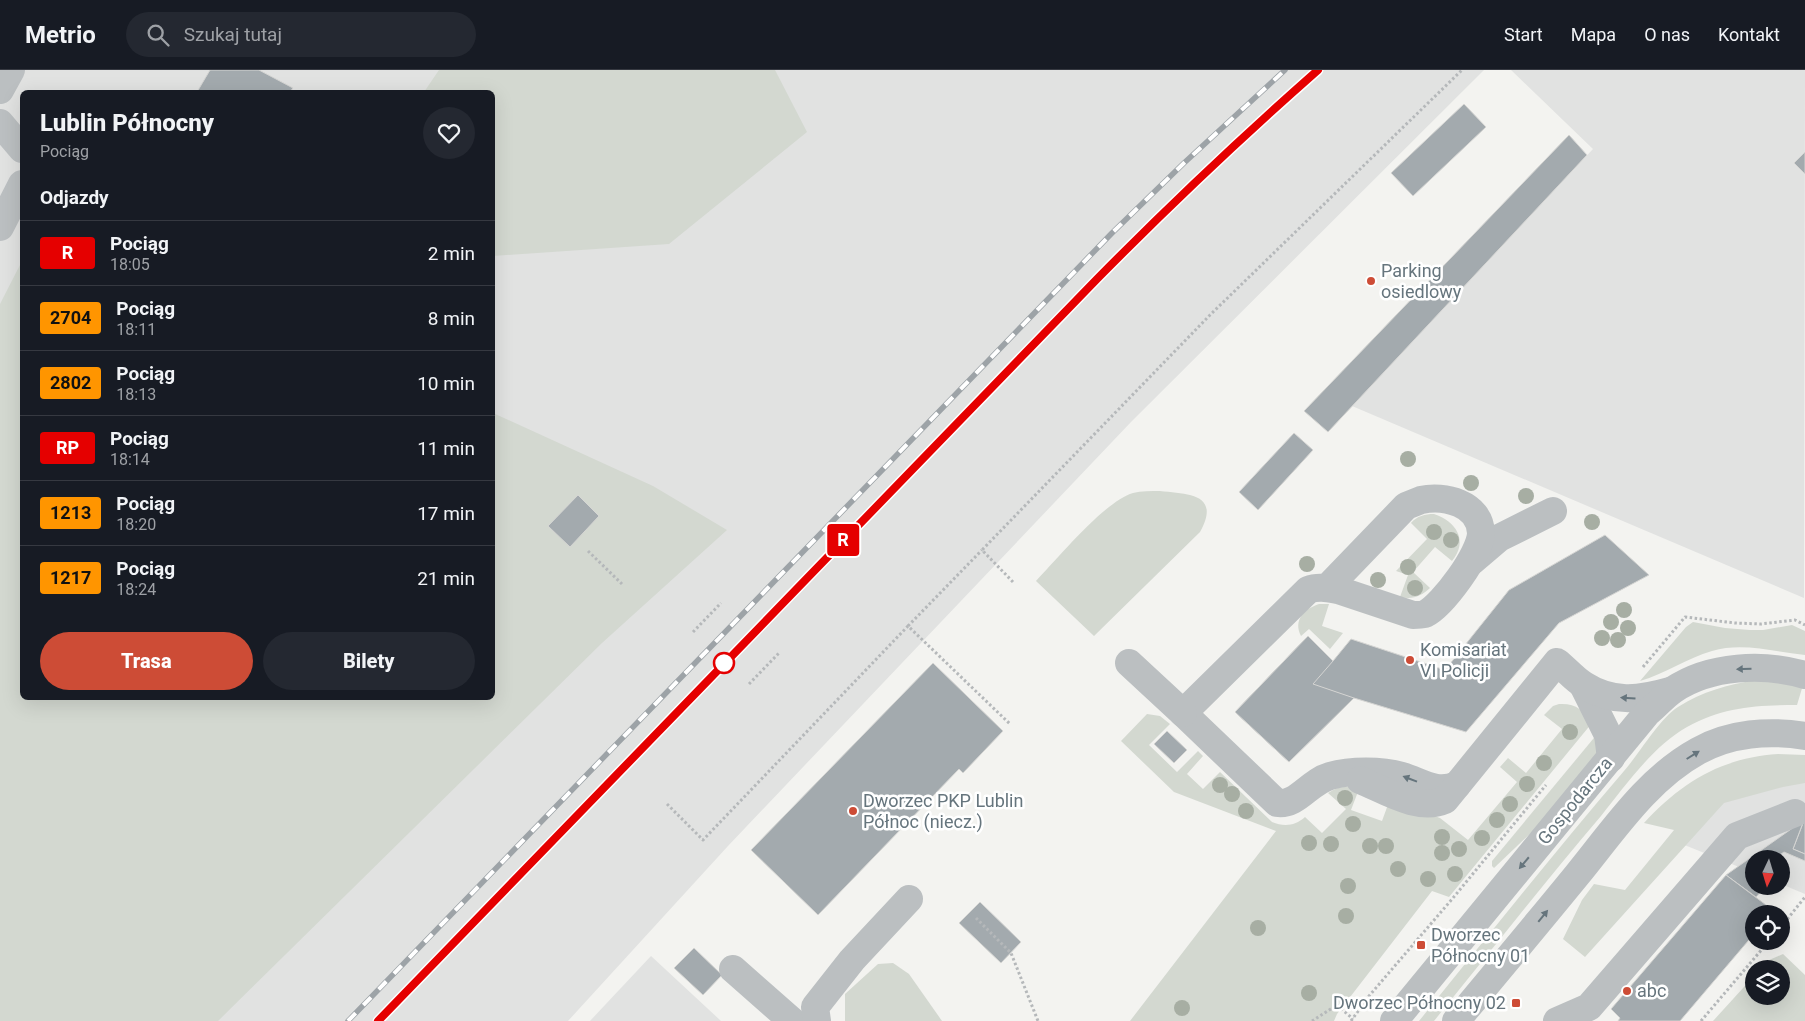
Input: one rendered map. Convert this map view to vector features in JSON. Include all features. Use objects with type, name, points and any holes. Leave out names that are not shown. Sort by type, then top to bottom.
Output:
[{"type":"street","points":[[0,90],[11,70]]},
{"type":"street","points":[[0,123],[20,147]]},
{"type":"street","points":[[0,227],[20,188]]},
{"type":"street","points":[[1327,588],[1406,506],[1421,500],[1451,500],[1472,511],[1479,522],[1481,533],[1472,562]]},
{"type":"street","points":[[1183,713],[1308,590],[1317,586],[1338,590],[1413,615],[1423,614],[1436,606],[1472,562],[1499,538],[1554,511]]},
{"type":"street","points":[[1129,663],[1277,803],[1286,804],[1316,781],[1345,773],[1376,773],[1402,776],[1451,792],[1557,662],[1584,685],[1606,694],[1630,699],[1647,698],[1673,690]]},
{"type":"street","name":"Gospodarcza","points":[[1394,1021],[1647,713],[1673,690],[1698,678],[1723,670],[1759,668],[1793,671],[1805,675]]},
{"type":"street","points":[[1584,685],[1608,734],[1611,758]]},
{"type":"street","points":[[1456,1021],[1622,820],[1654,784],[1674,766],[1699,751],[1728,739],[1759,733],[1790,733],[1805,736]]},
{"type":"street","points":[[1557,1021],[1588,1007],[1737,836],[1795,813]]},
{"type":"street","points":[[816,1021],[815,1007],[852,960],[909,899]]},
{"type":"street","points":[[734,969],[792,1021]]},
{"type":"path","points":[[667,804],[703,840],[1210,315],[1462,70]]},
{"type":"path","points":[[982,550],[1013,582]]},
{"type":"path","points":[[588,551],[622,584]]},
{"type":"path","points":[[693,632],[721,603]]},
{"type":"path","points":[[908,626],[1010,724]]},
{"type":"path","points":[[748,684],[779,653]]},
{"type":"path","points":[[1790,916],[1805,897]]},
{"type":"path","points":[[976,918],[1011,953],[1038,1021]]},
{"type":"path","points":[[1701,1021],[1761,950]]},
{"type":"path","points":[[1312,1021],[1337,1005],[1353,1019]]},
{"type":"shaded area","points":[[0,70],[1484,70],[1131,422],[728,846],[568,1021],[0,1021]]},
{"type":"shaded area","points":[[439,70],[775,70],[807,132],[669,244],[495,256],[495,90],[425,90]]},
{"type":"shaded area","points":[[1511,70],[1805,70],[1804,598],[1352,406],[1593,149]]},
{"type":"shaded area","points":[[20,265],[20,700],[495,700],[495,414],[653,486],[727,530],[602,643],[218,1021],[0,1021],[0,304]]},
{"type":"shaded area","points":[[1160,491],[1181,493],[1199,498],[1207,510],[1206,519],[1200,532],[1094,636],[1036,581],[1082,531],[1109,507],[1133,493]]},
{"type":"shaded area","points":[[1434,514],[1448,521],[1458,533],[1460,539],[1457,554],[1452,561],[1435,547],[1413,572],[1430,588],[1416,597],[1400,597],[1408,575],[1396,571],[1427,539],[1411,523],[1421,516]]},
{"type":"shaded area","points":[[1319,604],[1329,604],[1322,626],[1343,633],[1330,649],[1309,629],[1301,636],[1299,630],[1298,625],[1301,616]]},
{"type":"shaded area","points":[[1693,622],[1750,630],[1763,630],[1792,625],[1805,631],[1805,655],[1759,649],[1724,648],[1703,654],[1640,681],[1686,627]]},
{"type":"shaded area","points":[[1756,680],[1803,685],[1797,705],[1740,708],[1727,711],[1700,720],[1675,735],[1663,745],[1630,780],[1434,1021],[1419,1021],[1630,764],[1664,719],[1678,707],[1706,693]]},
{"type":"shaded area","points":[[1559,704],[1575,706],[1592,723],[1449,897],[1432,891],[1337,1014],[1334,1021],[1130,1021],[1276,831],[1174,792],[1121,741],[1147,714],[1160,716],[1170,724],[1149,745],[1177,772],[1198,751],[1203,756],[1187,774],[1203,789],[1220,772],[1272,822],[1289,825],[1305,817],[1322,833],[1346,809],[1328,793],[1339,788],[1351,787],[1359,789],[1351,810],[1382,821],[1390,799],[1440,818],[1468,840],[1517,782],[1500,767],[1508,758],[1526,773],[1562,729],[1544,715],[1553,706]]},
{"type":"shaded area","points":[[1598,733],[1600,754],[1536,828],[1494,868],[1492,861]]},
{"type":"shaded area","points":[[1778,754],[1805,755],[1805,783],[1724,803],[1585,957],[1563,939],[1582,900],[1594,884],[1625,890],[1674,830],[1644,823],[1673,795],[1688,784],[1721,767],[1757,756]]},
{"type":"shaded area","points":[[1805,779],[1805,894],[1790,888],[1790,850],[1745,850],[1745,869],[1677,842],[1721,795]]},
{"type":"shaded area","points":[[1783,954],[1789,960],[1769,960]]},
{"type":"shaded area","points":[[651,956],[721,1021],[590,1021]]},
{"type":"shaded area","points":[[1790,961],[1805,975],[1805,1021],[1713,1021],[1745,986],[1745,1005],[1790,1005]]},
{"type":"shaded area","points":[[893,963],[909,974],[942,1021],[845,1021],[845,994],[878,964]]},
{"type":"building","points":[[210,70],[259,70],[293,88],[292,90],[198,90]]},
{"type":"building","points":[[1464,104],[1486,127],[1413,196],[1391,173]]},
{"type":"building","points":[[1569,135],[1587,155],[1328,432],[1304,411]]},
{"type":"building","points":[[1805,152],[1805,174],[1794,163]]},
{"type":"building","points":[[1294,433],[1313,450],[1258,510],[1239,492]]},
{"type":"building","points":[[578,495],[599,516],[570,547],[548,526]]},
{"type":"building","points":[[1605,535],[1649,575],[1559,623],[1466,732],[1354,698],[1289,762],[1235,712],[1308,636],[1333,661],[1351,639],[1445,670],[1509,590]]},
{"type":"building","points":[[1308,636],[1333,661],[1313,684],[1354,698],[1289,762],[1235,712]]},
{"type":"building","name":"Dworzec PKP Lublin Północ (niecz.)","points":[[933,663],[1003,731],[963,773],[959,769],[818,915],[751,850]]},
{"type":"building","points":[[1167,731],[1187,750],[1174,763],[1154,744]]},
{"type":"building","points":[[1805,818],[1805,854],[1793,849]]},
{"type":"building","points":[[1804,820],[1793,849],[1805,854],[1805,861],[1790,855],[1790,850],[1761,850]]},
{"type":"building","points":[[1745,862],[1745,889],[1726,875]]},
{"type":"building","points":[[1726,875],[1745,889],[1745,895],[1753,895],[1766,905],[1745,905],[1745,945],[1680,1021],[1618,1021],[1620,1018],[1611,1009]]},
{"type":"building","points":[[980,902],[1021,942],[1001,963],[959,923]]},
{"type":"building","points":[[694,948],[722,975],[703,995],[674,968]]},
{"type":"railway","points":[[348,1021],[1112,233],[1184,163],[1285,70]]},
{"type":"railway","points":[[378,1021],[1123,253],[1273,110],[1318,70]]},
{"type":"train","name":"R","points":[[378,1021],[1097,279],[1210,169],[1318,70]]},
{"type":"place","name":"Parking osiedlowy","points":[[1371,281]]},
{"type":"place","name":"Komisariat VI Policji","points":[[1410,660]]},
{"type":"place","name":"Dworzec PKP Lublin Północ (niecz.)","points":[[853,811]]},
{"type":"place","name":"Dworzec Północny 01","points":[[1421,945]]},
{"type":"place","name":"abc","points":[[1627,991]]},
{"type":"place","name":"Dworzec Północny 02","points":[[1516,1003]]}]
